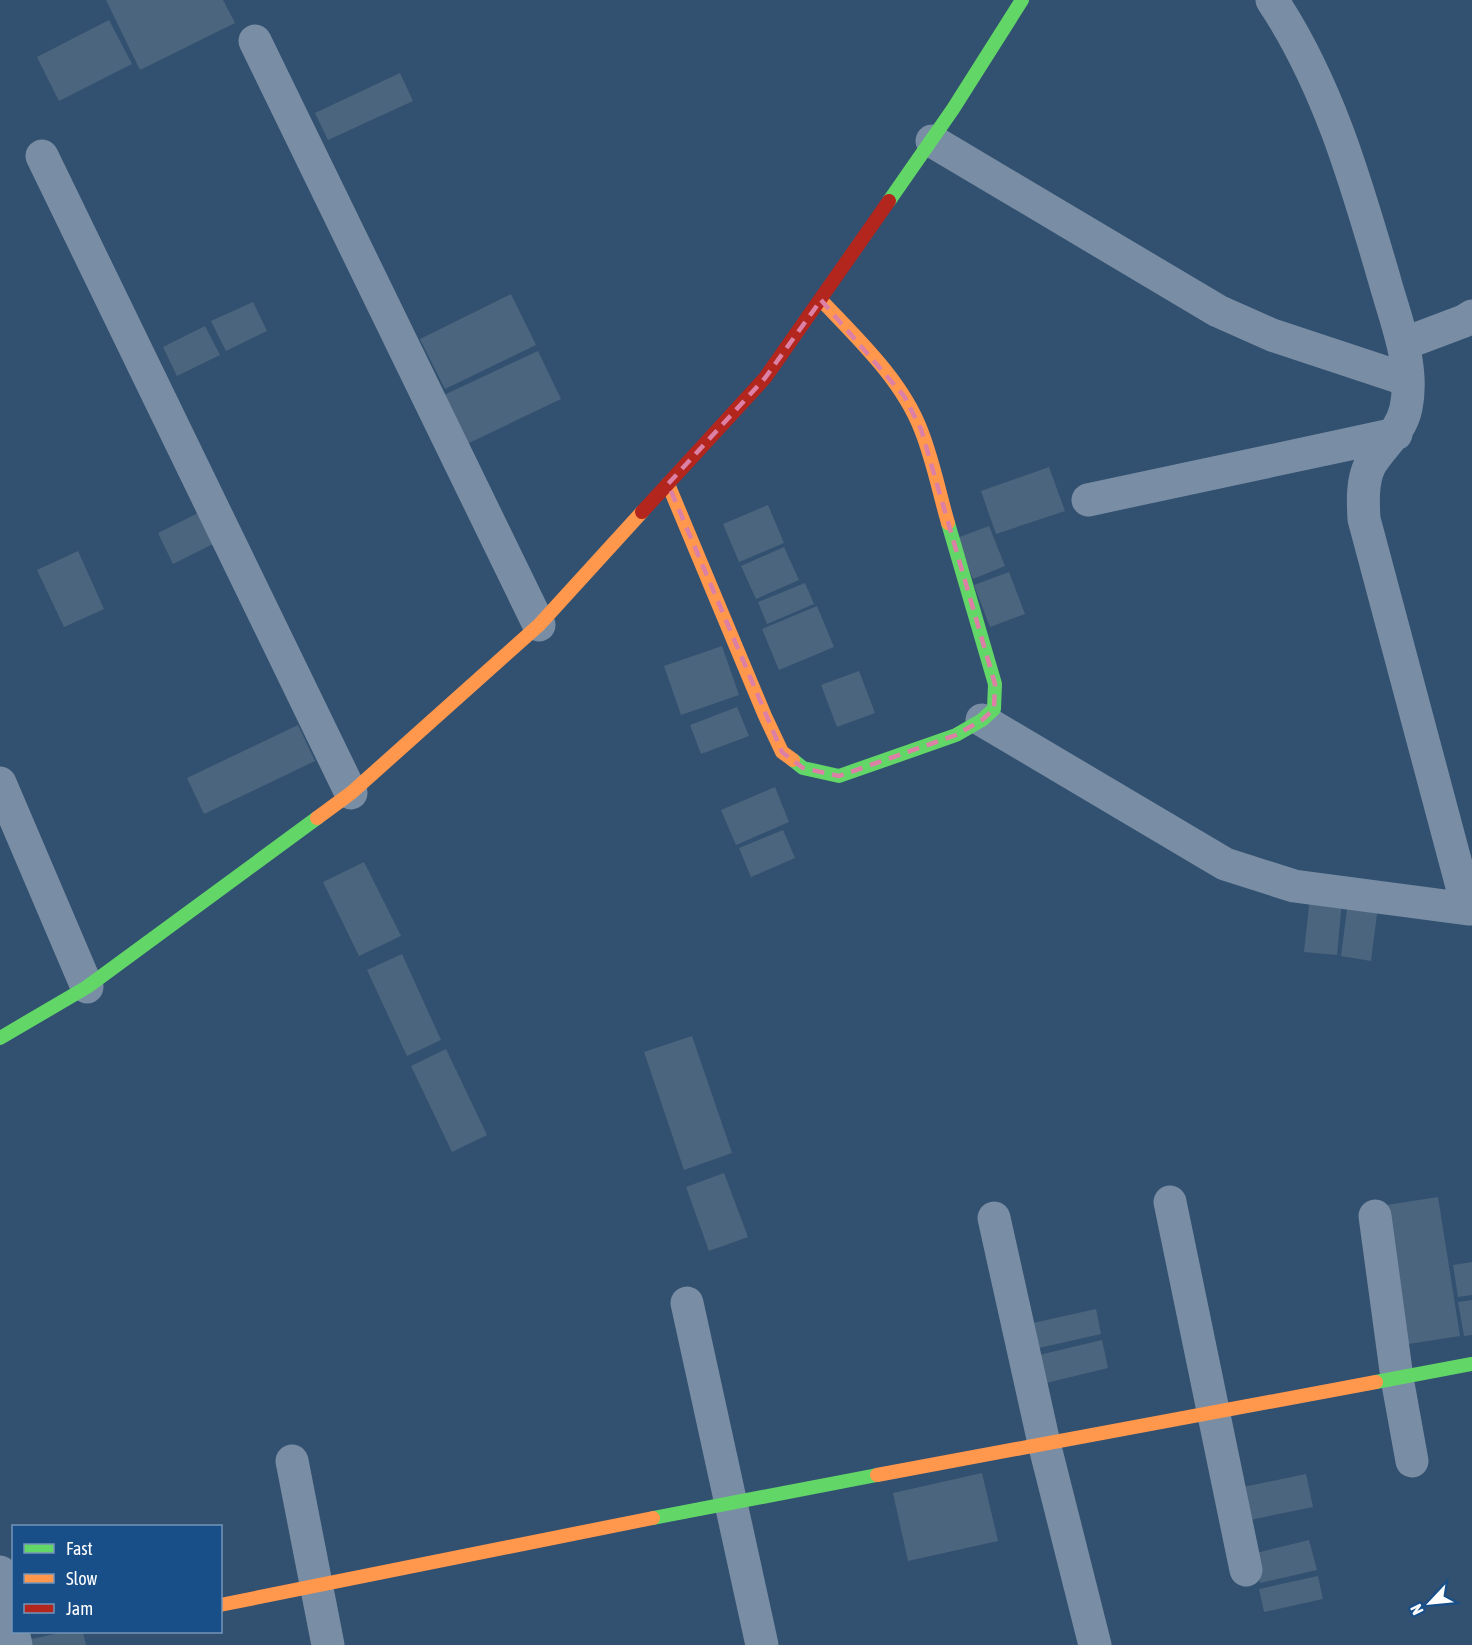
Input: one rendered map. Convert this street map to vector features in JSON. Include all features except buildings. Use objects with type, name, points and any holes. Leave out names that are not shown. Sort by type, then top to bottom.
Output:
[{"type":"street","points":[[0,1038],[87,987],[351,793],[539,625],[765,378],[932,141],[1022,0]]},
{"type":"street","points":[[982,720],[1225,864],[1294,886],[1470,909],[1364,519],[1363,490],[1370,466],[1396,434],[1406,409],[1408,380],[1403,344],[1351,166],[1296,37],[1272,0]]},
{"type":"street","points":[[255,41],[539,625]]},
{"type":"street","points":[[932,141],[1218,311],[1272,335],[1408,380]]},
{"type":"street","points":[[42,156],[351,793]]},
{"type":"street","points":[[668,484],[782,752],[803,768],[839,776],[956,735],[982,720],[994,709],[995,684],[921,429],[904,396],[879,361],[821,300]]},
{"type":"street","points":[[1403,344],[1472,316]]},
{"type":"street","points":[[1088,500],[1396,434]]},
{"type":"street","points":[[0,783],[87,987]]},
{"type":"street","points":[[1170,1202],[1246,1570]]},
{"type":"street","points":[[1375,1215],[1397,1377],[1412,1461]]},
{"type":"street","points":[[994,1218],[1044,1443],[1095,1645]]},
{"type":"street","points":[[687,1303],[762,1645]]},
{"type":"street","points":[[222,1605],[730,1503],[1472,1364]]},
{"type":"street","points":[[292,1461],[328,1645]]},
{"type":"street","points":[[0,1572],[12,1627]]},
{"type":"highlighted area","points":[[821,300],[904,396],[921,429],[995,684],[994,709],[982,720],[956,735],[839,776],[803,768],[782,752],[668,484],[765,378]]},
{"type":"traffic: fast","points":[[889,201],[953,109],[1022,0]]},
{"type":"traffic: fast","points":[[793,760],[803,768],[839,776],[956,735],[982,720],[994,709],[995,684],[948,523]]},
{"type":"traffic: fast","points":[[0,1038],[87,987],[317,818]]},
{"type":"traffic: fast","points":[[1376,1382],[1472,1364]]},
{"type":"traffic: fast","points":[[653,1518],[877,1475]]},
{"type":"traffic: slow","points":[[821,300],[891,377],[913,412],[929,453],[948,523]]},
{"type":"traffic: slow","points":[[668,484],[765,716],[782,752],[793,760]]},
{"type":"traffic: slow","points":[[317,818],[351,793],[539,625],[642,512]]},
{"type":"traffic: slow","points":[[877,1475],[1376,1382]]},
{"type":"traffic: slow","points":[[222,1605],[653,1518]]},
{"type":"traffic: jam","points":[[642,512],[765,378],[889,201]]}]
